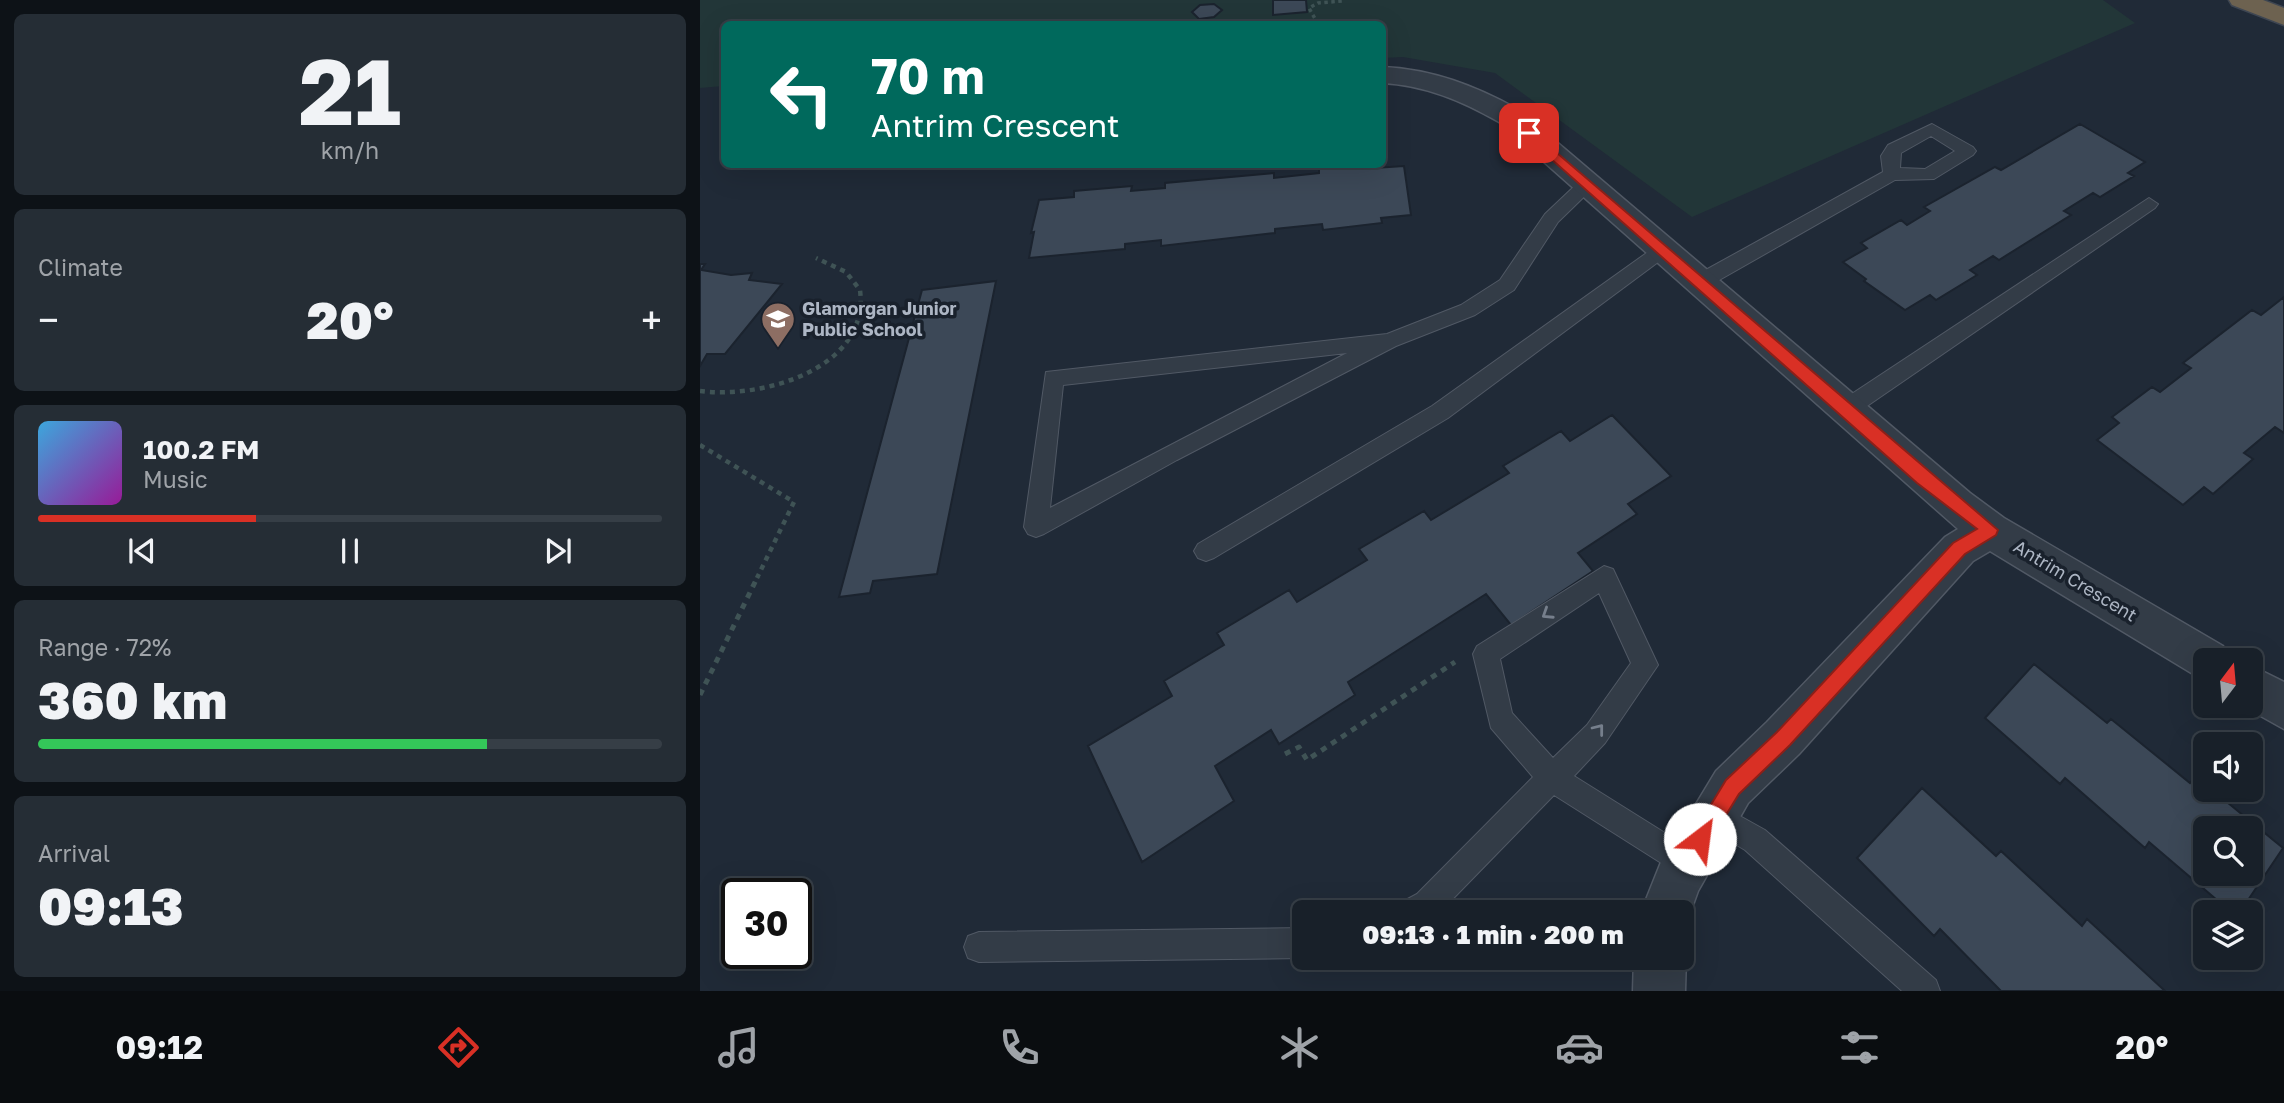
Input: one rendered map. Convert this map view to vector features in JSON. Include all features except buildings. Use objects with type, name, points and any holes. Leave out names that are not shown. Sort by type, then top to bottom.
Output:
[{"type":"highway","points":[[2241,0],[2284,17]]},
{"type":"street","name":"Antrim Crescent","points":[[1386,76],[1422,80],[1488,103],[1509,116],[1923,478],[1990,530],[2193,652]]},
{"type":"street","points":[[1671,900],[1687,863],[1732,787],[1783,738],[1959,549],[1990,530]]},
{"type":"street","points":[[2263,694],[2284,707]]},
{"type":"street","points":[[1659,991],[1660,970]]},
{"type":"lane","points":[[1700,282],[1892,174]]},
{"type":"lane","points":[[1389,341],[1052,379],[1036,527],[1169,453],[1389,341],[1468,310],[1507,285],[1534,248],[1551,218],[1587,184]]},
{"type":"lane","points":[[1846,409],[2149,205]]},
{"type":"lane","points":[[1206,551],[1440,412],[1662,249]]},
{"type":"lane","points":[[1431,900],[1552,778],[1596,734],[1644,665],[1604,577],[1486,654],[1500,719],[1552,778],[1687,863]]},
{"type":"lane","points":[[1713,815],[1755,840],[1925,991]]},
{"type":"lane","points":[[979,947],[1292,943]]},
{"type":"path","points":[[1316,21],[1309,8],[1318,3],[1342,1]]},
{"type":"path","points":[[700,391],[730,395],[766,389],[820,366],[847,338],[860,314],[863,300],[854,279],[816,258]]},
{"type":"path","points":[[700,445],[794,502],[700,695]]},
{"type":"path","points":[[1285,754],[1299,747],[1307,760],[1463,657]]},
{"type":"green space","points":[[700,0],[2103,0],[2135,23],[1692,217],[1495,73],[1403,57],[1386,58],[1386,21],[721,21],[721,86],[700,88]]},
{"type":"place","name":"Glamorgan Junior Public School","points":[[778,349]]},
{"type":"route","points":[[1529,133],[1810,376],[1923,478],[1990,530],[1959,549],[1783,738],[1732,787],[1700,839]]}]
